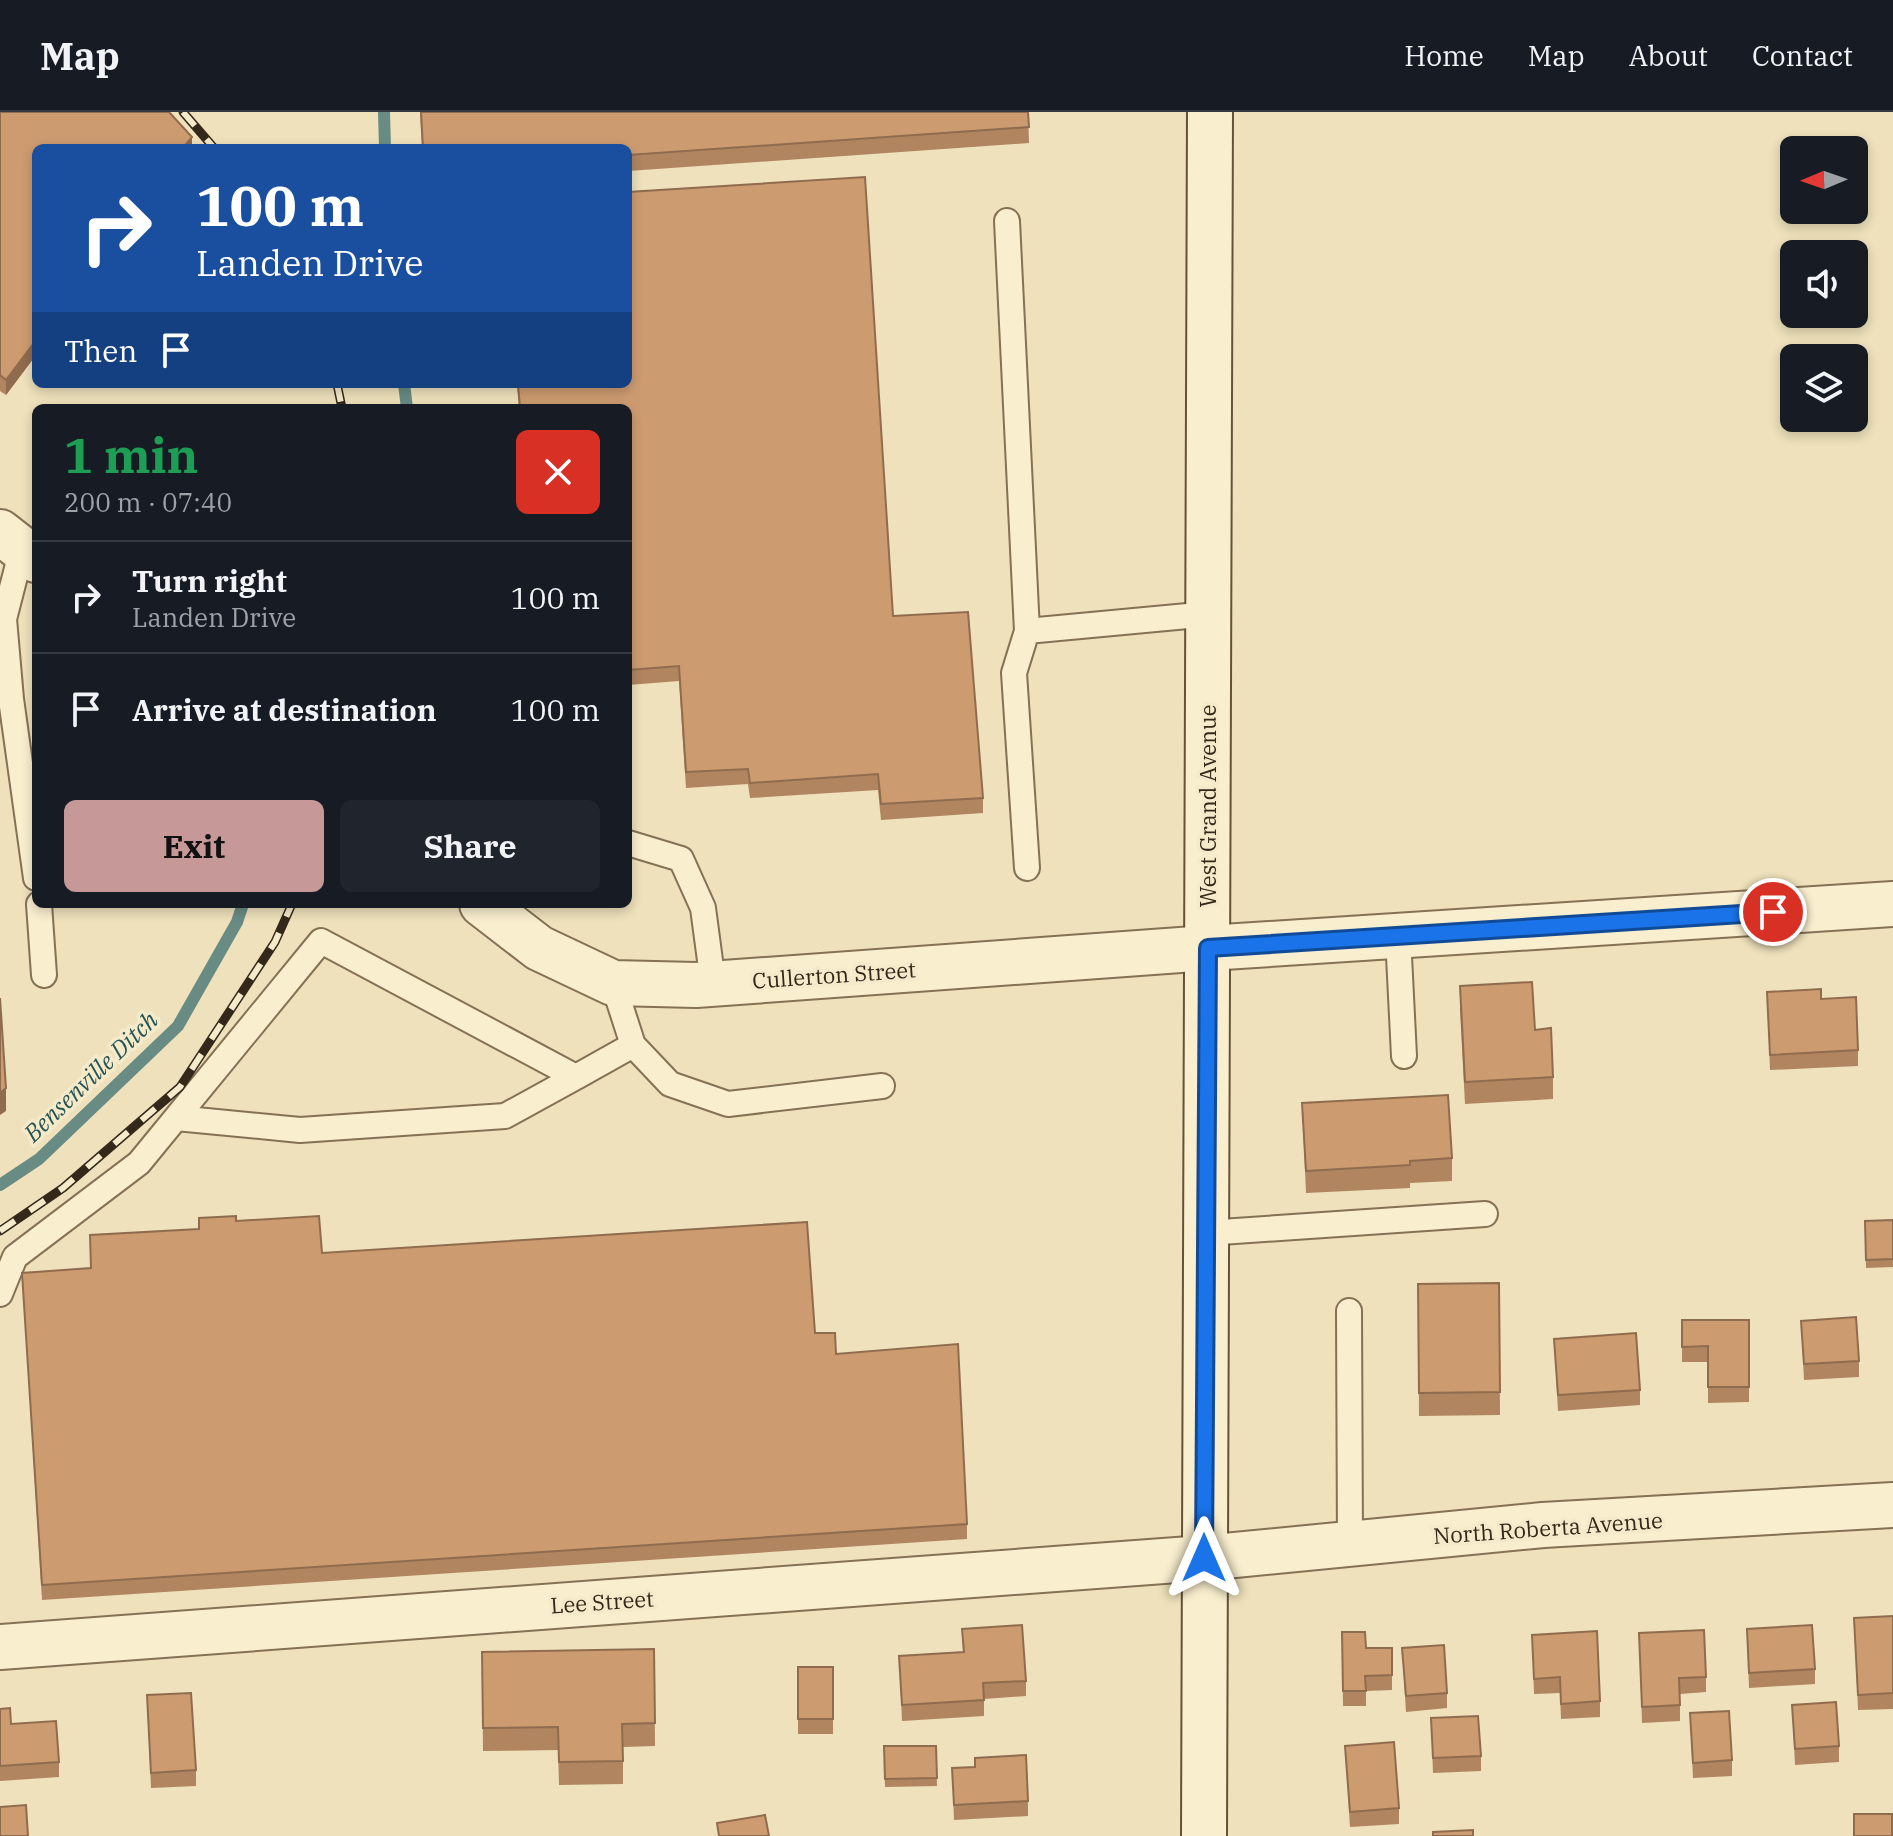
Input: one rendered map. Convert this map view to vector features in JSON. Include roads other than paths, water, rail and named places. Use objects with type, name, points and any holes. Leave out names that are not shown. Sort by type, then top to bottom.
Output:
[{"type":"street","name":"West Grand Avenue","points":[[1204,1836],[1210,112]]},
{"type":"street","name":"Cullerton Street","points":[[491,908],[539,948],[613,983],[713,983],[1893,904]]},
{"type":"street","name":"North Roberta Avenue","points":[[1204,1558],[1543,1525],[1893,1505]]},
{"type":"street","name":"Lee Street","points":[[0,1647],[1204,1558]]},
{"type":"lane","points":[[1007,221],[1027,631],[1014,673],[1027,868]]},
{"type":"lane","points":[[19,547],[4,619],[11,699],[32,849]]},
{"type":"lane","points":[[1027,631],[1209,614]]},
{"type":"lane","points":[[11,699],[32,712]]},
{"type":"lane","points":[[632,844],[681,859],[703,908],[713,983]]},
{"type":"lane","points":[[39,908],[44,975]]},
{"type":"lane","points":[[1398,936],[1404,1056]]},
{"type":"lane","points":[[0,1294],[15,1257],[139,1163],[321,941],[576,1077]]},
{"type":"lane","points":[[613,983],[633,1045],[670,1084],[728,1104],[882,1086]]},
{"type":"lane","points":[[176,1118],[300,1130],[505,1116],[633,1045]]},
{"type":"lane","points":[[1206,1233],[1485,1214]]},
{"type":"lane","points":[[1349,1311],[1350,1544]]},
{"type":"waterway","name":"Bensenville Ditch","points":[[384,112],[385,144]]},
{"type":"waterway","name":"Bensenville Ditch","points":[[404,388],[406,404]]},
{"type":"waterway","name":"Bensenville Ditch","points":[[0,1185],[39,1159],[178,1026],[237,922],[242,908]]},
{"type":"railway","points":[[183,112],[211,144]]},
{"type":"railway","points":[[338,388],[341,404]]},
{"type":"railway","points":[[0,1231],[63,1188],[180,1087],[275,942],[290,908]]}]
